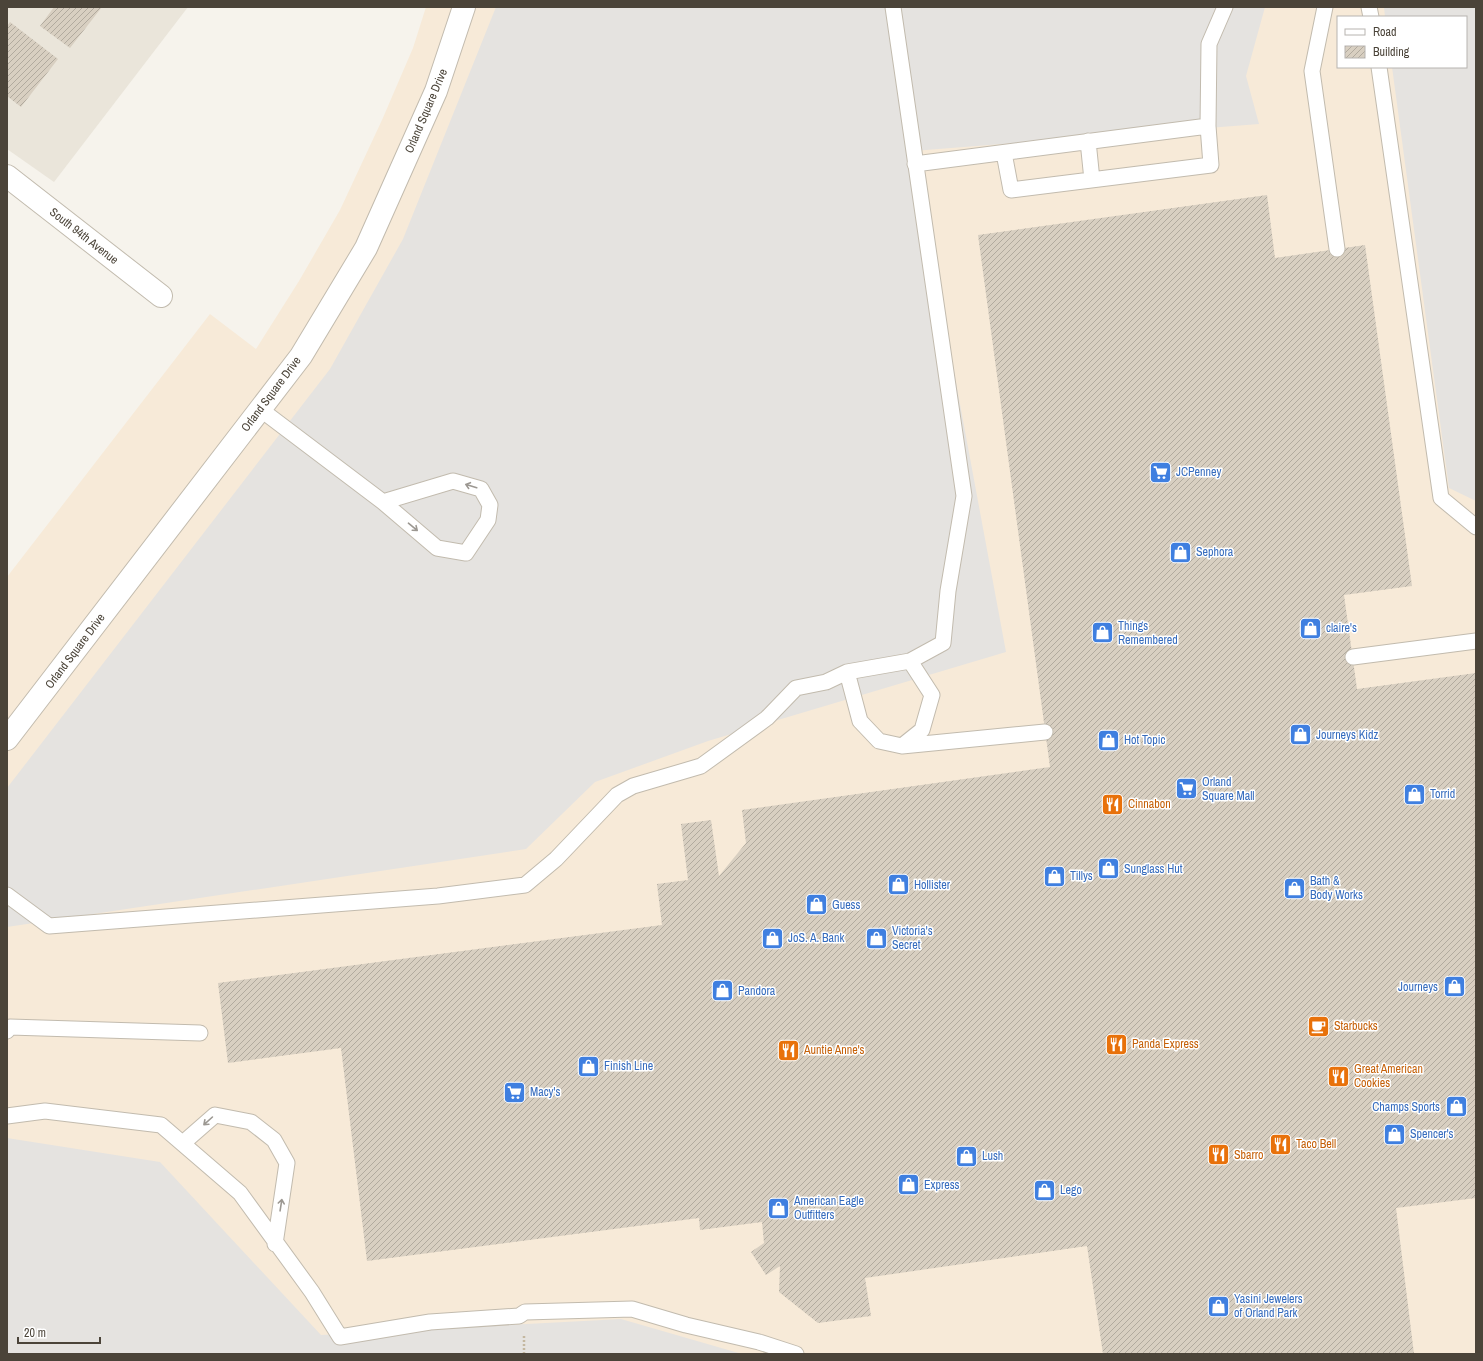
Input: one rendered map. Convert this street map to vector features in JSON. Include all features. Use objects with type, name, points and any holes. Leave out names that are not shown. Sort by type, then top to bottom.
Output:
[{"type":"street","name":"Orland Square Drive","points":[[7,739],[301,356],[366,248],[436,91],[464,7]]},
{"type":"street","name":"South 94th Avenue","points":[[7,176],[160,296]]},
{"type":"lane","points":[[7,895],[49,926],[430,896],[525,884],[556,859],[617,795],[633,786],[701,766],[767,718],[796,688],[826,682],[847,672],[910,661],[943,643],[948,591],[964,496],[893,7]]},
{"type":"lane","points":[[1004,152],[1011,190],[1211,165],[1208,126],[1209,44],[1225,7]]},
{"type":"lane","points":[[1325,7],[1312,71],[1337,250]]},
{"type":"lane","points":[[1379,68],[1441,498],[1476,527]]},
{"type":"lane","points":[[915,164],[1208,126]]},
{"type":"lane","points":[[1088,141],[1092,180]]},
{"type":"lane","points":[[260,409],[383,502],[437,548],[466,553],[488,520],[490,505],[481,489],[453,481],[383,502]]},
{"type":"lane","points":[[1353,657],[1476,641]]},
{"type":"lane","points":[[902,746],[922,730],[932,695],[910,661]]},
{"type":"lane","points":[[847,672],[860,721],[879,741],[902,746],[1046,732]]},
{"type":"lane","points":[[7,1031],[10,1027],[200,1032]]},
{"type":"lane","points":[[7,1116],[45,1112],[161,1125],[240,1193],[275,1244],[312,1292],[340,1337],[430,1322],[519,1316],[525,1312],[632,1309],[686,1325],[759,1342],[796,1354]]},
{"type":"lane","points":[[183,1143],[215,1115],[251,1122],[274,1140],[287,1163],[275,1244]]},
{"type":"shaded area","points":[[7,7],[188,7],[54,182],[7,149]]},
{"type":"shaded area","name":"Orland Square Mall","points":[[426,7],[1476,7],[1476,1354],[7,1354],[7,577],[210,314],[256,349],[299,281],[340,210],[382,120],[413,48]]},
{"type":"shaded area","points":[[496,7],[1265,7],[1246,76],[1259,124],[913,151],[1006,652],[708,741],[595,782],[526,849],[7,927],[7,788],[330,369],[403,239]]},
{"type":"shaded area","points":[[1384,7],[1476,7],[1476,501],[1449,488],[1392,68],[1467,68],[1467,16],[1385,16]]},
{"type":"shaded area","points":[[7,1138],[160,1162],[321,1335],[621,1319],[742,1354],[7,1354]]},
{"type":"building","points":[[54,7],[102,7],[70,48],[40,26]]},
{"type":"building","points":[[10,22],[58,59],[21,107],[7,96],[7,64],[9,61],[7,59],[7,26]]},
{"type":"building","name":"Orland Square Mall","points":[[1267,195],[1275,258],[1365,245],[1412,586],[1344,595],[1357,689],[1476,673],[1476,1198],[1396,1208],[1414,1354],[1103,1354],[1087,1246],[865,1278],[871,1316],[818,1323],[779,1292],[780,1266],[766,1275],[751,1252],[764,1243],[762,1222],[700,1230],[699,1218],[367,1261],[341,1048],[228,1063],[218,983],[662,925],[657,884],[688,880],[681,824],[711,820],[719,876],[746,843],[742,810],[1050,767],[978,235]]},
{"type":"place","name":"JCPenney","points":[[1160,472]]},
{"type":"place","name":"Sephora","points":[[1180,552]]},
{"type":"place","name":"claire's","points":[[1311,628]]},
{"type":"place","name":"Things Remembered","points":[[1102,633]]},
{"type":"place","name":"Journeys Kidz","points":[[1300,735]]},
{"type":"place","name":"Hot Topic","points":[[1108,740]]},
{"type":"place","name":"Orland Square Mall","points":[[1186,789]]},
{"type":"place","name":"Torrid","points":[[1415,794]]},
{"type":"place","name":"Cinnabon","points":[[1112,804]]},
{"type":"place","name":"Sunglass Hut","points":[[1109,869]]},
{"type":"place","name":"Tillys","points":[[1054,876]]},
{"type":"place","name":"Hollister","points":[[899,885]]},
{"type":"place","name":"Bath & Body Works","points":[[1294,888]]},
{"type":"place","name":"Guess","points":[[816,905]]},
{"type":"place","name":"JoS. A. Bank","points":[[773,938]]},
{"type":"place","name":"Victoria's Secret","points":[[877,938]]},
{"type":"place","name":"Journeys","points":[[1454,987]]},
{"type":"place","name":"Pandora","points":[[723,991]]},
{"type":"place","name":"Starbucks","points":[[1318,1026]]},
{"type":"place","name":"Panda Express","points":[[1116,1044]]},
{"type":"place","name":"Auntie Anne's","points":[[788,1050]]},
{"type":"place","name":"Finish Line","points":[[589,1066]]},
{"type":"place","name":"Great American Cookies","points":[[1339,1076]]},
{"type":"place","name":"Macy's","points":[[515,1092]]},
{"type":"place","name":"Champs Sports","points":[[1456,1107]]},
{"type":"place","name":"Spencer's","points":[[1394,1134]]},
{"type":"place","name":"Taco Bell","points":[[1280,1144]]},
{"type":"place","name":"Sbarro","points":[[1218,1155]]},
{"type":"place","name":"Lush","points":[[966,1156]]},
{"type":"place","name":"Express","points":[[908,1185]]},
{"type":"place","name":"Lego","points":[[1045,1190]]},
{"type":"place","name":"American Eagle Outfitters","points":[[778,1208]]},
{"type":"place","name":"Yasini Jewelers of Orland Park","points":[[1218,1306]]}]
